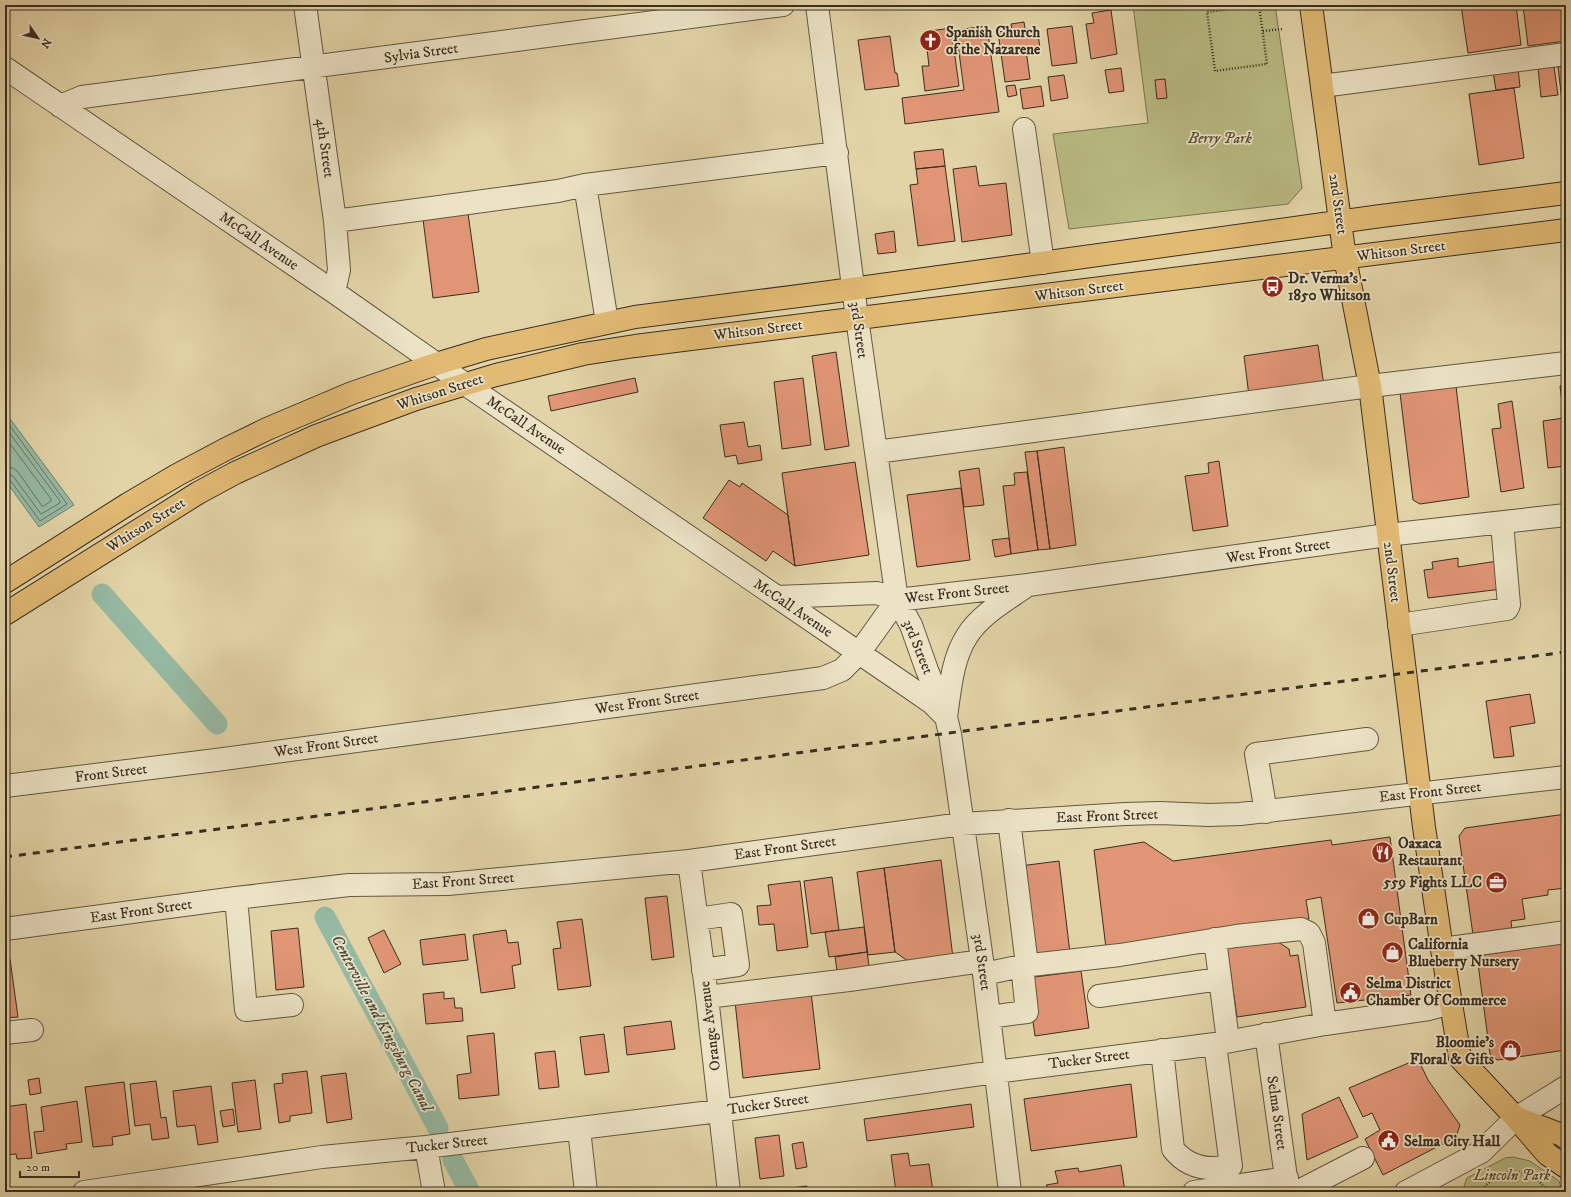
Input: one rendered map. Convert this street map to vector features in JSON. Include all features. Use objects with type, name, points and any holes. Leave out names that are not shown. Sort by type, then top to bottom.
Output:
[{"type":"main road","name":"2nd Street","points":[[1311,5],[1345,258],[1370,386],[1419,793],[1442,950],[1460,1058],[1516,1118]]},
{"type":"main road","name":"Whitson Street","points":[[5,582],[128,504],[177,475],[226,449],[309,411],[352,394],[436,364],[492,348],[635,317],[1566,192]]},
{"type":"main road","name":"Whitson Street","points":[[5,614],[153,521],[235,473],[316,436],[416,399],[543,363],[583,354],[635,346],[1566,230]]},
{"type":"main road","points":[[1516,1118],[1566,1138]]},
{"type":"main road","points":[[1516,1118],[1547,1154],[1566,1167]]},
{"type":"street","name":"4th Street","points":[[305,5],[335,222],[339,270],[334,292]]},
{"type":"street","name":"Sylvia Street","points":[[60,106],[82,97],[783,5]]},
{"type":"street","name":"3rd Street","points":[[817,5],[857,318],[897,600],[911,625],[926,670],[946,717],[956,774],[983,968],[1010,1192]]},
{"type":"street","points":[[1322,86],[1566,54]]},
{"type":"street","name":"McCall Avenue","points":[[5,68],[932,703],[946,717]]},
{"type":"street","points":[[1024,129],[1043,263]]},
{"type":"street","points":[[335,222],[585,186],[837,153]]},
{"type":"street","points":[[585,186],[607,322]]},
{"type":"street","points":[[876,452],[1370,386],[1566,363]]},
{"type":"street","name":"West Front Street","points":[[216,760],[823,678],[842,670],[859,653],[897,600],[1028,586],[1387,535],[1566,515]]},
{"type":"street","points":[[1399,625],[1507,609],[1509,605],[1502,523]]},
{"type":"street","points":[[946,717],[956,662],[961,647],[967,636],[978,622],[1028,586]]},
{"type":"street","points":[[776,597],[877,593],[897,600]]},
{"type":"street","points":[[1266,812],[1256,754],[1367,739]]},
{"type":"street","name":"Front Street","points":[[5,786],[216,760]]},
{"type":"street","name":"East Front Street","points":[[5,930],[236,898],[349,885],[448,884],[689,860],[962,824],[1125,814],[1160,813],[1209,815],[1266,812],[1566,777]]},
{"type":"street","points":[[989,1017],[1027,1012],[1024,966],[1009,820]]},
{"type":"street","name":"Orange Avenue","points":[[689,860],[707,997],[729,1192]]},
{"type":"street","points":[[236,898],[246,1010],[292,1005]]},
{"type":"street","points":[[697,918],[731,914],[738,965],[703,970]]},
{"type":"street","points":[[707,997],[849,980],[983,968],[1024,966],[1120,955],[1215,939],[1301,929],[1309,933],[1314,943],[1325,1024]]},
{"type":"street","points":[[1442,950],[1566,932]]},
{"type":"street","points":[[1162,1050],[1173,1150],[1188,1162],[1205,1168],[1215,1169],[1231,1166],[1221,1043],[1220,979],[1215,939]]},
{"type":"street","points":[[1099,996],[1220,979]]},
{"type":"street","name":"Tucker Street","points":[[84,1192],[322,1156],[426,1147],[579,1129],[720,1111],[995,1072],[1221,1043],[1266,1034],[1429,1009],[1451,1004]]},
{"type":"street","points":[[5,1033],[32,1030]]},
{"type":"street","name":"Selma Street","points":[[1266,1034],[1291,1188]]},
{"type":"street","points":[[1406,1192],[1481,1152],[1516,1118],[1566,1088]]},
{"type":"street","points":[[579,1129],[586,1192]]},
{"type":"street","points":[[426,1147],[434,1192]]},
{"type":"street","points":[[1194,1192],[1291,1188],[1363,1158]]},
{"type":"path","points":[[1259,5],[1267,64],[1215,71],[1207,12],[1259,5]]},
{"type":"path","points":[[1263,31],[1283,28]]},
{"type":"path","points":[[1480,1192],[1494,1177],[1514,1171],[1534,1177],[1542,1183],[1548,1192]]},
{"type":"green space","name":"Berry Park","points":[[1133,5],[1275,5],[1302,188],[1288,204],[1069,229],[1053,134],[1148,123]]},
{"type":"green space","name":"Lincoln Park","points":[[1513,1157],[1530,1161],[1559,1181],[1562,1192],[1462,1192],[1467,1178],[1505,1158]]},
{"type":"water","points":[[5,412],[74,505],[39,527],[5,480]]},
{"type":"building","points":[[1413,5],[1440,5],[1413,9]]},
{"type":"building","points":[[1461,5],[1516,5],[1521,45],[1468,53]]},
{"type":"building","points":[[1523,5],[1564,5],[1566,19],[1566,41],[1528,46]]},
{"type":"building","points":[[1111,10],[1117,54],[1091,59],[1086,24],[1094,23],[1092,13]]},
{"type":"building","points":[[1024,22],[1025,29],[1037,28],[1040,48],[1026,50],[1030,79],[1005,82],[998,32],[1012,30],[1011,24]]},
{"type":"building","points":[[987,26],[999,112],[905,124],[902,98],[964,90],[956,30]]},
{"type":"building","points":[[1072,26],[1077,63],[1052,66],[1047,29]]},
{"type":"building","points":[[951,28],[959,86],[925,91],[922,66],[929,66],[927,49],[933,48],[930,31]]},
{"type":"building","points":[[890,36],[895,73],[897,73],[899,86],[865,90],[858,40]]},
{"type":"building","points":[[1566,65],[1566,134],[1558,67]]},
{"type":"building","points":[[1554,67],[1558,95],[1541,97],[1538,68]]},
{"type":"building","points":[[1121,68],[1124,91],[1109,93],[1105,70]]},
{"type":"building","points":[[1518,68],[1520,87],[1496,90],[1493,72]]},
{"type":"building","points":[[1064,75],[1068,98],[1051,101],[1048,77]]},
{"type":"building","points":[[1165,79],[1167,98],[1157,99],[1155,80]]},
{"type":"building","points":[[1015,85],[1017,95],[1008,97],[1006,86]]},
{"type":"building","points":[[1041,86],[1044,106],[1023,109],[1020,89]]},
{"type":"building","points":[[1514,88],[1524,158],[1479,165],[1469,94]]},
{"type":"building","points":[[943,149],[945,166],[916,169],[914,152]]},
{"type":"building","points":[[945,166],[955,241],[918,246],[910,185],[918,184],[916,169]]},
{"type":"building","points":[[976,166],[979,186],[1006,183],[1012,235],[962,242],[953,169]]},
{"type":"building","points":[[468,213],[479,292],[433,298],[423,219]]},
{"type":"building","points":[[894,231],[896,252],[878,254],[875,234]]},
{"type":"building","points":[[1318,345],[1324,386],[1249,396],[1244,356]]},
{"type":"building","points":[[836,352],[849,446],[825,450],[812,356]]},
{"type":"building","points":[[635,378],[638,392],[551,411],[548,396]]},
{"type":"building","points":[[803,378],[811,445],[782,449],[774,382]]},
{"type":"building","points":[[1566,385],[1566,466],[1548,468],[1543,421],[1564,418],[1560,386]]},
{"type":"building","points":[[1456,386],[1469,497],[1420,504],[1413,500],[1400,393]]},
{"type":"building","points":[[1512,401],[1524,488],[1501,492],[1492,429],[1501,428],[1498,404]]},
{"type":"building","points":[[744,422],[748,447],[760,445],[762,460],[738,464],[736,455],[725,457],[720,425]]},
{"type":"building","points":[[1064,447],[1076,545],[1050,549],[1037,451]]},
{"type":"building","points":[[1037,451],[1050,549],[1038,550],[1025,452]]},
{"type":"building","points":[[1219,461],[1228,526],[1193,531],[1185,476],[1209,473],[1208,463]]},
{"type":"building","points":[[855,462],[869,555],[795,566],[782,473]]},
{"type":"building","points":[[979,468],[984,505],[964,507],[959,471]]},
{"type":"building","points":[[1027,472],[1038,550],[1011,554],[1003,486],[1015,485],[1014,473]]},
{"type":"building","points":[[729,480],[740,487],[742,483],[788,515],[795,566],[773,551],[766,561],[703,518]]},
{"type":"building","points":[[961,488],[970,560],[917,567],[907,495]]},
{"type":"building","points":[[1009,538],[1011,554],[995,557],[992,540]]},
{"type":"building","points":[[1458,558],[1458,567],[1498,561],[1502,589],[1428,598],[1424,570],[1433,569],[1432,562]]},
{"type":"building","points":[[1530,694],[1535,723],[1510,727],[1514,756],[1494,758],[1486,701]]},
{"type":"building","points":[[1566,814],[1566,888],[1548,890],[1548,895],[1522,899],[1525,919],[1511,921],[1512,930],[1473,935],[1459,836],[1465,828]]},
{"type":"building","points":[[1390,837],[1411,995],[1337,1003],[1321,897],[1306,900],[1309,919],[1106,948],[1094,850],[1144,842],[1173,861],[1331,840],[1332,845]]},
{"type":"building","points":[[941,860],[953,958],[912,964],[895,952],[884,868]]},
{"type":"building","points":[[1059,861],[1070,953],[1031,957],[1020,866]]},
{"type":"building","points":[[884,868],[895,952],[868,955],[857,872]]},
{"type":"building","points":[[832,877],[839,930],[811,934],[804,881]]},
{"type":"building","points":[[800,881],[808,947],[777,951],[774,924],[759,925],[757,906],[771,905],[768,885]]},
{"type":"building","points":[[667,896],[674,957],[652,960],[645,898]]},
{"type":"building","points":[[582,919],[591,986],[558,990],[553,949],[561,948],[557,922]]},
{"type":"building","points":[[864,927],[867,952],[829,957],[825,932]]},
{"type":"building","points":[[298,928],[304,987],[276,990],[271,931]]},
{"type":"building","points":[[384,930],[401,964],[384,973],[368,938]]},
{"type":"building","points":[[506,930],[508,943],[518,942],[521,964],[512,966],[515,988],[481,993],[473,935]]},
{"type":"building","points":[[465,934],[468,960],[423,965],[420,940]]},
{"type":"building","points":[[1275,940],[1289,949],[1290,956],[1298,955],[1306,1007],[1237,1017],[1227,947]]},
{"type":"building","points":[[1562,943],[1566,972],[1566,1050],[1497,1060],[1490,1054],[1477,956]]},
{"type":"building","points":[[867,952],[870,972],[838,977],[835,957]]},
{"type":"building","points":[[10,959],[18,1017],[5,1018],[5,960]]},
{"type":"building","points":[[1081,971],[1089,1028],[1035,1036],[1027,978]]},
{"type":"building","points":[[444,992],[444,999],[454,998],[455,1008],[462,1008],[463,1021],[426,1024],[423,994]]},
{"type":"building","points":[[811,992],[820,1069],[743,1078],[735,1001]]},
{"type":"building","points":[[671,1021],[675,1049],[627,1055],[624,1027]]},
{"type":"building","points":[[494,1033],[499,1095],[459,1099],[457,1075],[471,1073],[467,1036]]},
{"type":"building","points":[[604,1034],[609,1072],[585,1075],[580,1037]]},
{"type":"building","points":[[555,1051],[559,1087],[539,1089],[535,1053]]},
{"type":"building","points":[[1418,1059],[1428,1080],[1460,1125],[1456,1137],[1383,1175],[1365,1139],[1380,1130],[1372,1113],[1363,1117],[1349,1088]]},
{"type":"building","points":[[307,1071],[312,1113],[290,1116],[290,1121],[279,1123],[274,1084],[283,1083],[282,1074]]},
{"type":"building","points":[[346,1073],[352,1119],[327,1123],[321,1076]]},
{"type":"building","points":[[39,1078],[41,1093],[30,1095],[28,1080]]},
{"type":"building","points":[[255,1080],[261,1129],[238,1132],[232,1083]]},
{"type":"building","points":[[156,1081],[161,1118],[166,1117],[169,1138],[152,1140],[150,1124],[135,1126],[130,1084]]},
{"type":"building","points":[[124,1082],[130,1134],[112,1137],[113,1145],[93,1147],[85,1087]]},
{"type":"building","points":[[1131,1084],[1137,1137],[1031,1151],[1024,1099]]},
{"type":"building","points":[[211,1086],[218,1142],[198,1145],[195,1125],[177,1127],[173,1091]]},
{"type":"building","points":[[1339,1097],[1358,1137],[1307,1160],[1302,1114]]},
{"type":"building","points":[[77,1101],[82,1142],[66,1144],[67,1149],[37,1154],[34,1132],[44,1131],[41,1107]]},
{"type":"building","points":[[26,1104],[32,1158],[17,1159],[16,1154],[5,1155],[5,1107]]},
{"type":"building","points":[[971,1104],[974,1127],[867,1141],[864,1119]]},
{"type":"building","points":[[233,1109],[235,1125],[223,1127],[220,1111]]},
{"type":"building","points":[[779,1135],[784,1176],[760,1179],[755,1138]]},
{"type":"building","points":[[803,1142],[807,1167],[796,1169],[792,1144]]},
{"type":"building","points":[[908,1153],[910,1166],[929,1164],[933,1192],[896,1192],[891,1155]]},
{"type":"building","points":[[1121,1165],[1125,1192],[1052,1192],[1046,1185],[1058,1183],[1055,1171],[1078,1168],[1079,1172]]},
{"type":"building","points":[[807,1186],[807,1192],[776,1192],[776,1190]]},
{"type":"waterway","name":"Centerville and Kingsburg Canal","points":[[102,594],[217,724]]},
{"type":"waterway","name":"Centerville and Kingsburg Canal","points":[[325,917],[438,1128]]},
{"type":"waterway","name":"Centerville and Kingsburg Canal","points":[[453,1160],[470,1192]]},
{"type":"railway","points":[[5,857],[1566,652]]},
{"type":"place","name":"Spanish Church of the Nazarene","points":[[931,41]]},
{"type":"place","name":"Dr. Verma's - 1850 Whitson","points":[[1273,287]]},
{"type":"place","name":"Oaxaca Restaurant","points":[[1382,852]]},
{"type":"place","name":"559 Fights LLC","points":[[1497,882]]},
{"type":"place","name":"CupBarn","points":[[1368,919]]},
{"type":"place","name":"California Blueberry Nursery","points":[[1392,953]]},
{"type":"place","name":"Selma District Chamber Of Commerce","points":[[1351,992]]},
{"type":"place","name":"Bloomie's Floral & Gifts","points":[[1510,1051]]},
{"type":"place","name":"Selma City Hall","points":[[1388,1141]]}]
